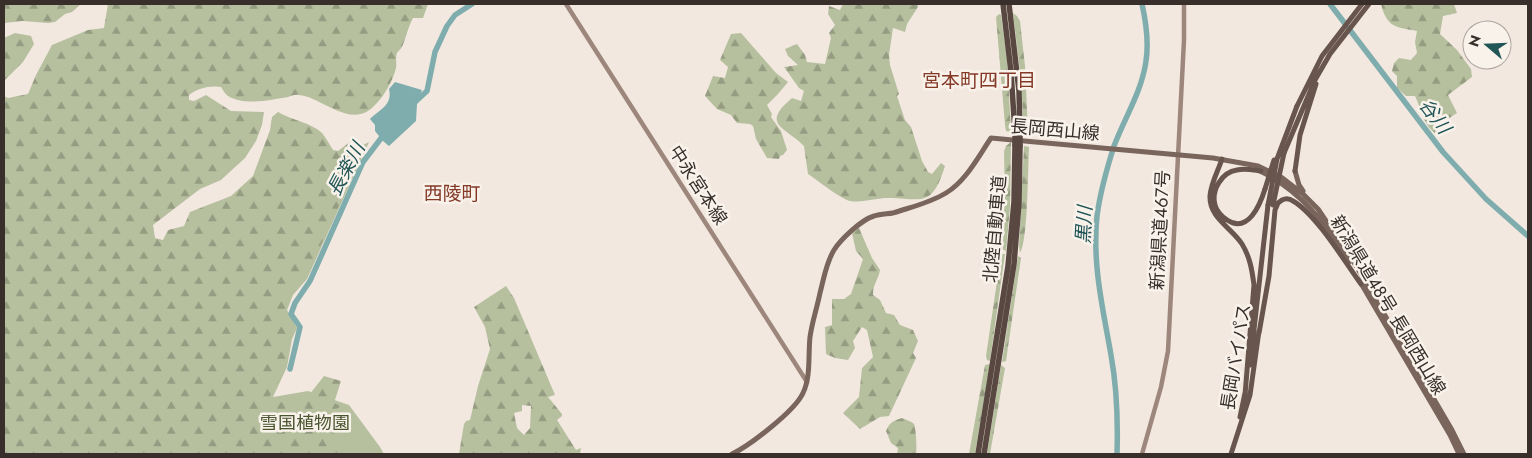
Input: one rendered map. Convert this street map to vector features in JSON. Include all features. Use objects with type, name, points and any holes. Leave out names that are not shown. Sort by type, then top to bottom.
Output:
[{"type":"highway","name":"北陸自動車道","points":[[1003,4],[1008,15]]},
{"type":"highway","name":"北陸自動車道","points":[[984,454],[1014,264],[1019,203],[1017,133],[1019,91],[1008,15],[1009,4]]},
{"type":"highway","name":"長岡バイパス","points":[[1351,22],[1362,4]]},
{"type":"highway","name":"長岡バイパス","points":[[1237,432],[1245,395],[1256,321],[1277,159],[1297,106],[1322,56],[1369,4]]},
{"type":"highway","name":"長岡バイパス","points":[[1237,432],[1250,395],[1259,333],[1271,205],[1284,153],[1315,80],[1342,33]]},
{"type":"highway","points":[[1295,171],[1300,134],[1309,103],[1330,54]]},
{"type":"highway","points":[[1260,171],[1238,169],[1226,174],[1216,187],[1214,194],[1215,205],[1228,221],[1245,222],[1256,211],[1278,150],[1297,106]]},
{"type":"highway","name":"北陸自動車道","points":[[978,454],[1008,266],[1018,146]]},
{"type":"highway","points":[[1223,159],[1211,189],[1211,206],[1215,214],[1234,234],[1243,247],[1249,259],[1254,285],[1245,395]]},
{"type":"highway","points":[[1259,333],[1269,276],[1275,210],[1278,203],[1282,200],[1292,200],[1309,215],[1323,231],[1361,284]]},
{"type":"highway","points":[[1231,454],[1237,432]]},
{"type":"main road","name":"中永宮本線","points":[[566,4],[806,382]]},
{"type":"main road","name":"新潟県道467号","points":[[1142,454],[1158,401],[1166,365],[1184,40],[1184,4]]},
{"type":"main road","name":"長岡西山線","points":[[732,454],[743,449],[792,408],[803,394],[810,338],[826,270],[830,257],[838,244],[850,232],[872,216],[892,213],[920,205],[944,194],[962,179],[991,138],[1178,154],[1223,159],[1258,166],[1285,180],[1303,194],[1325,217],[1360,274]]},
{"type":"main road","name":"新潟県道48号 長岡西山線","points":[[1223,159],[1260,171],[1274,179],[1300,197],[1318,216],[1361,284],[1450,435],[1458,454]]},
{"type":"main road","points":[[1274,179],[1285,180],[1295,171]]},
{"type":"main road","name":"新潟県道48号 長岡西山線","points":[[1295,171],[1299,185],[1330,219],[1464,454]]},
{"type":"green space","points":[[4,4],[81,4],[55,22],[23,21],[4,23]]},
{"type":"green space","points":[[108,4],[428,4],[423,18],[413,18],[411,21],[402,47],[397,53],[396,68],[387,89],[377,103],[364,113],[355,115],[346,113],[308,97],[298,95],[265,101],[242,101],[228,96],[221,87],[217,86],[200,89],[189,95],[189,100],[194,101],[206,95],[231,111],[264,112],[262,125],[256,141],[245,158],[221,180],[200,189],[153,225],[155,238],[163,240],[168,230],[184,226],[190,212],[231,196],[253,176],[270,130],[272,117],[278,112],[318,130],[333,150],[338,151],[351,141],[362,143],[364,152],[310,268],[285,302],[285,311],[294,327],[286,360],[274,391],[258,408],[270,408],[281,402],[309,395],[324,376],[341,381],[334,403],[341,406],[335,410],[340,422],[333,430],[337,444],[354,454],[4,454],[4,96],[8,98],[28,94],[52,45],[88,30],[104,28]]},
{"type":"green space","points":[[843,4],[918,4],[907,24],[905,32],[893,28],[889,55],[890,65],[899,94],[897,96],[905,120],[911,127],[922,161],[928,172],[932,174],[941,163],[945,166],[935,190],[929,196],[916,199],[884,198],[858,202],[846,200],[808,174],[804,146],[779,125],[777,120],[778,114],[783,107],[792,98],[801,101],[804,91],[799,88],[784,67],[798,65],[788,56],[785,49],[797,44],[805,55],[807,62],[825,64],[831,38],[829,33],[835,25],[828,14],[829,6],[840,10]]},
{"type":"green space","points":[[1381,4],[1454,4],[1457,13],[1443,16],[1440,34],[1457,50],[1462,57],[1462,70],[1471,70],[1472,77],[1448,95],[1457,113],[1443,122],[1444,128],[1437,134],[1432,131],[1426,122],[1415,96],[1406,96],[1397,88],[1397,76],[1392,71],[1394,63],[1399,58],[1411,60],[1417,53],[1415,42],[1417,31],[1393,25],[1383,12]]},
{"type":"green space","points":[[1013,13],[1020,21],[1025,66],[1028,132],[1024,136],[1021,80]]},
{"type":"green space","points":[[999,14],[1001,15],[1007,57],[1011,132],[1006,131],[1005,125],[996,17]]},
{"type":"green space","points":[[15,33],[31,36],[34,44],[23,62],[4,81],[4,38]]},
{"type":"green space","points":[[741,33],[776,73],[788,82],[767,105],[772,114],[771,117],[781,131],[787,150],[779,159],[767,158],[756,139],[753,126],[737,123],[731,115],[717,109],[705,96],[713,76],[725,78],[728,67],[720,60],[731,34]]},
{"type":"green space","name":"雪国植物園","points":[[369,142],[307,279],[293,295],[287,310],[297,328],[292,339],[287,367],[273,397],[308,391],[349,405],[384,454],[231,454],[270,298],[339,157]]},
{"type":"green space","points":[[1011,142],[1010,207],[1006,251],[1000,248],[1005,201],[1004,151]]},
{"type":"green space","points":[[1024,146],[1029,147],[1028,186],[1025,235],[1020,253],[1019,246]]},
{"type":"green space","points":[[859,228],[872,258],[880,270],[873,295],[880,300],[886,313],[894,315],[900,325],[913,330],[918,341],[913,353],[916,358],[889,416],[880,417],[860,429],[843,413],[859,397],[862,368],[873,357],[867,330],[862,327],[853,341],[855,348],[848,360],[826,354],[825,327],[832,325],[832,299],[844,299],[851,294],[863,259],[856,251],[852,233]]},
{"type":"green space","points":[[1001,254],[1005,254],[990,361],[987,360],[986,356]]},
{"type":"green space","points":[[1018,256],[1021,258],[1006,361],[1002,362]]},
{"type":"green space","points":[[506,286],[514,298],[555,395],[548,397],[562,414],[557,420],[576,450],[581,448],[580,454],[459,454],[464,424],[470,420],[478,386],[490,349],[485,327],[474,307]],"holes":[[[522,405],[531,406],[530,428],[524,435],[517,428],[514,413],[522,411]]]},
{"type":"green space","points":[[990,364],[975,454],[969,454],[985,365]]},
{"type":"green space","points":[[1001,365],[1005,368],[990,454],[987,454]]},
{"type":"green space","points":[[902,418],[914,424],[916,454],[897,454],[898,448],[891,443],[886,431],[892,422]]},
{"type":"water","points":[[395,82],[422,90],[417,104],[416,121],[389,146],[375,131],[375,125],[370,119],[387,103],[390,95],[389,89]]},
{"type":"waterway","name":"長楽川","points":[[414,103],[427,91],[435,52],[447,26],[455,15],[472,4]]},
{"type":"waterway","name":"黒川","points":[[1117,454],[1115,380],[1099,286],[1096,234],[1098,207],[1114,146],[1144,72],[1147,39],[1142,4]]},
{"type":"waterway","name":"谷川","points":[[1330,4],[1443,152],[1486,199],[1528,236]]},
{"type":"waterway","name":"長楽川","points":[[290,369],[300,327],[291,314],[295,303],[310,281],[363,162],[385,133]]},
{"type":"district","name":"宮本町四丁目","points":[[979,80]]},
{"type":"district","name":"西陵町","points":[[452,193]]}]
